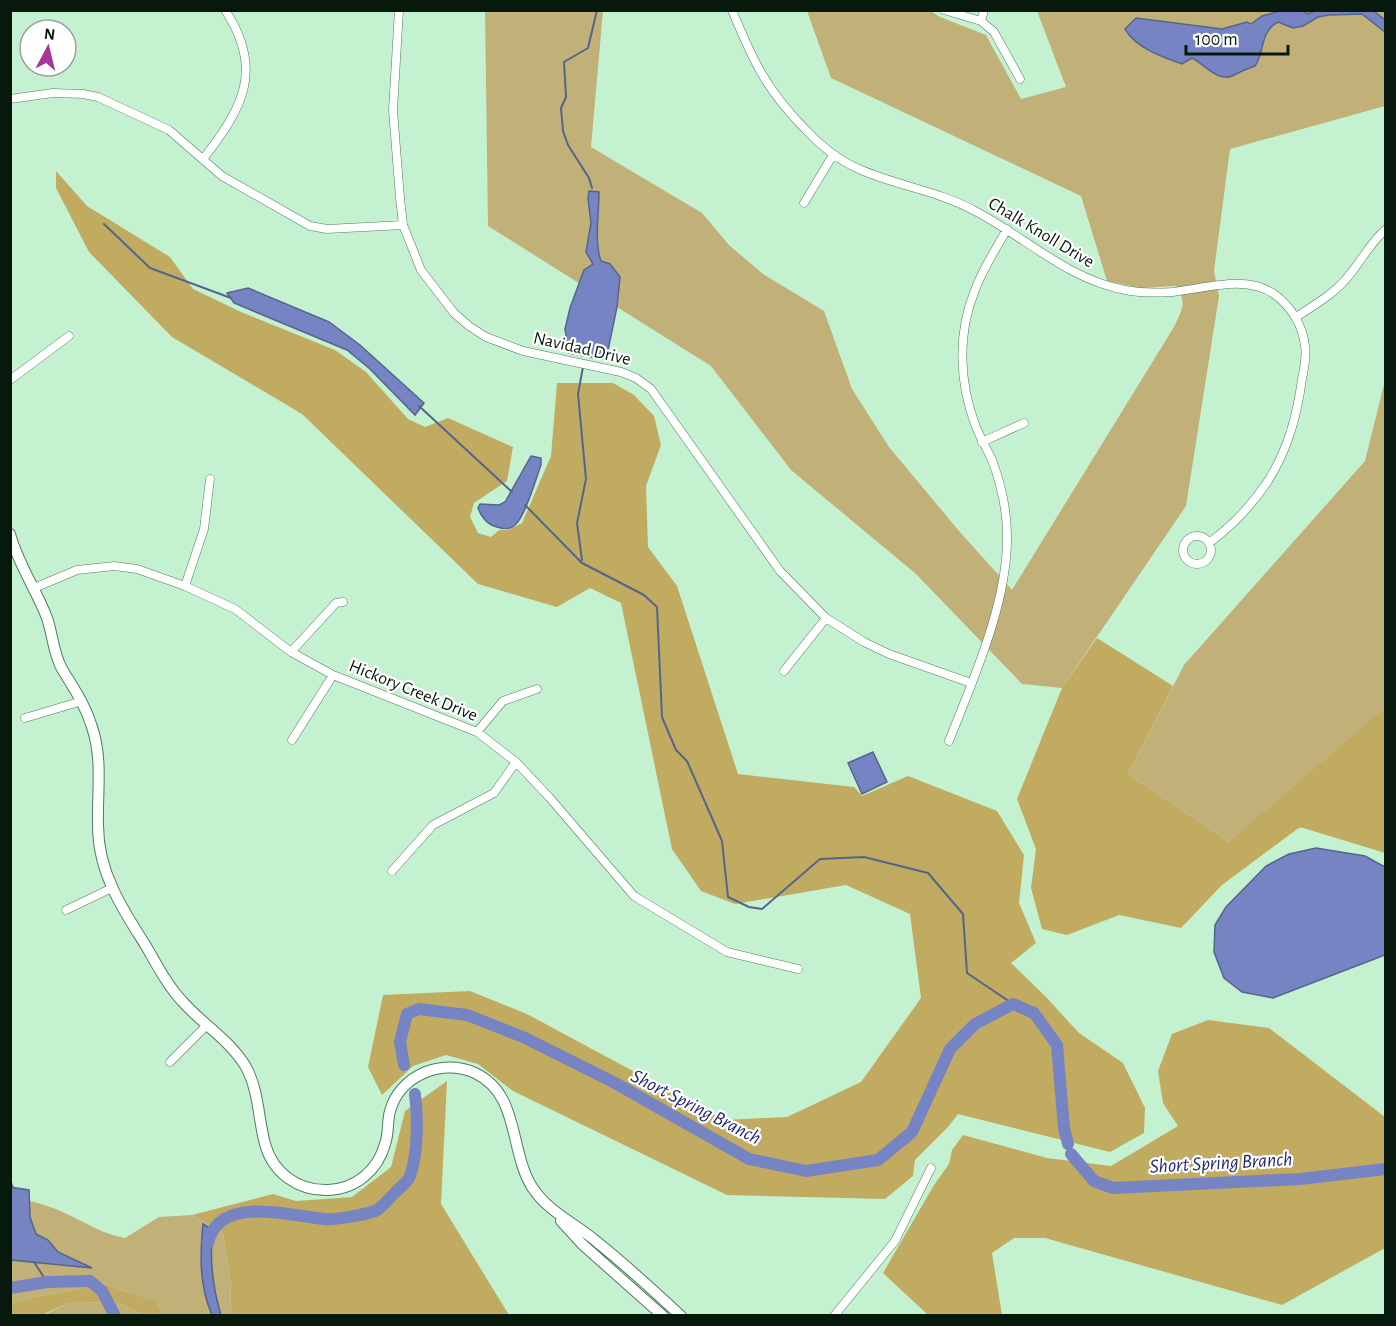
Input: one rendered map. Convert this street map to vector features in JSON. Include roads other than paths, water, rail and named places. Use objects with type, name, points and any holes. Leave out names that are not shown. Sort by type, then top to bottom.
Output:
[{"type":"street","points":[[204,159],[237,112],[245,82],[244,51],[225,10]]},
{"type":"street","name":"Navidad Drive","points":[[399,10],[393,110],[403,225],[421,270],[454,313],[486,337],[539,355],[621,372],[636,378],[651,389],[780,571],[826,618],[864,642],[889,654],[971,684]]},
{"type":"street","name":"Chalk Knoll Drive","points":[[732,10],[753,61],[771,91],[794,119],[833,155],[859,169],[963,206],[1007,230],[1081,277],[1125,291],[1151,293],[1231,284],[1254,286],[1275,295],[1296,317],[1304,338],[1306,357],[1298,409],[1287,446],[1257,497],[1209,543]]},
{"type":"street","points":[[944,10],[961,13],[981,21],[994,32],[1020,79]]},
{"type":"street","points":[[981,21],[984,10]]},
{"type":"street","points":[[10,99],[53,93],[98,97],[169,130],[222,176],[310,226],[327,229],[403,225]]},
{"type":"street","points":[[804,203],[833,155]]},
{"type":"street","points":[[1296,317],[1341,285],[1375,239],[1386,229]]},
{"type":"street","points":[[949,741],[987,642],[1004,572],[1006,520],[1001,490],[966,395],[962,367],[963,341],[974,290],[1007,230]]},
{"type":"street","points":[[10,380],[69,336]]},
{"type":"street","points":[[982,442],[1024,423]]},
{"type":"street","points":[[185,586],[204,529],[210,479]]},
{"type":"street","points":[[10,534],[47,620],[55,653],[82,701],[93,729],[99,754],[99,844],[112,888],[166,980],[182,1001],[228,1044],[247,1069],[255,1089],[270,1158],[289,1179],[302,1187],[315,1190],[342,1189],[365,1177],[380,1158],[386,1142],[390,1110],[404,1087],[421,1073],[431,1069],[456,1067],[479,1075],[501,1095],[507,1107],[522,1167],[540,1198],[582,1244],[663,1316]]},
{"type":"street","name":"Hickory Creek Drive","points":[[34,588],[76,570],[114,566],[137,569],[185,586],[235,609],[291,652],[333,675],[477,732],[516,762],[634,896],[727,952],[798,969]]},
{"type":"street","points":[[291,652],[336,603],[343,602]]},
{"type":"street","points":[[784,671],[826,618]]},
{"type":"street","points":[[292,740],[333,675]]},
{"type":"street","points":[[477,732],[503,701],[537,689]]},
{"type":"street","points":[[26,718],[82,701]]},
{"type":"street","points":[[392,871],[433,825],[494,793],[516,762]]},
{"type":"street","points":[[66,910],[112,888]]},
{"type":"street","points":[[170,1062],[207,1025]]},
{"type":"street","points":[[834,1316],[895,1241],[931,1168]]},
{"type":"street","points":[[554,1211],[596,1240],[676,1314]]},
{"type":"water","points":[[1284,10],[1303,11],[1308,14],[1315,11],[1374,11],[1385,20],[1385,32],[1362,14],[1318,17],[1303,26],[1293,28],[1278,22],[1265,36],[1255,66],[1232,76],[1222,77],[1192,58],[1182,64],[1158,55],[1136,42],[1125,29],[1136,18],[1222,29],[1247,22],[1251,24],[1262,16]]},
{"type":"water","points":[[589,191],[599,192],[597,236],[601,261],[610,264],[620,277],[617,307],[606,360],[569,353],[565,329],[584,270],[593,264],[586,252],[591,223]]},
{"type":"water","points":[[248,288],[329,322],[360,345],[424,403],[415,415],[370,369],[347,350],[234,303],[227,293]]},
{"type":"water","points":[[531,456],[541,458],[541,465],[519,521],[509,528],[491,524],[479,511],[480,504],[499,505],[505,502]]},
{"type":"water","points":[[873,752],[887,782],[862,794],[848,763]]},
{"type":"water","points":[[1316,848],[1365,856],[1385,867],[1385,955],[1273,998],[1242,992],[1224,978],[1214,952],[1215,925],[1226,907],[1266,866],[1289,854]]},
{"type":"water","points":[[10,1187],[29,1190],[30,1217],[36,1234],[48,1240],[58,1252],[92,1268],[11,1260]]},
{"type":"water","points":[[203,1224],[213,1230],[212,1273],[221,1315],[212,1315],[205,1293],[201,1259]]},
{"type":"waterway","points":[[592,188],[589,178],[568,145],[563,131],[561,108],[566,97],[564,62],[588,48],[597,10]]},
{"type":"waterway","points":[[104,224],[150,268],[231,298]]},
{"type":"waterway","points":[[582,560],[577,523],[586,479],[578,394],[583,367]]},
{"type":"waterway","points":[[419,406],[512,492]]},
{"type":"waterway","points":[[525,505],[582,563],[644,595],[657,607],[662,717],[676,750],[687,761],[722,841],[728,897],[749,907],[762,909],[820,859],[864,857],[928,873],[963,914],[967,973],[1013,1004]]},
{"type":"waterway","name":"Short Spring Branch","points":[[404,1065],[400,1042],[407,1014],[419,1009],[467,1015],[523,1037],[615,1083],[749,1159],[806,1171],[878,1160],[912,1132],[950,1049],[975,1024],[1013,1004],[1034,1013],[1057,1045],[1064,1128],[1068,1144]]},
{"type":"waterway","name":"Short Spring Branch","points":[[208,1243],[215,1228],[226,1218],[240,1213],[275,1212],[330,1219],[357,1216],[378,1210],[405,1183],[413,1167],[417,1135],[415,1094]]},
{"type":"waterway","name":"Short Spring Branch","points":[[1071,1154],[1094,1181],[1113,1188],[1300,1179],[1386,1169]]},
{"type":"waterway","points":[[10,1180],[13,1188]]},
{"type":"waterway","points":[[34,1262],[47,1282]]},
{"type":"waterway","name":"Short Spring Branch","points":[[10,1288],[47,1282],[90,1281],[102,1291],[115,1316]]}]
